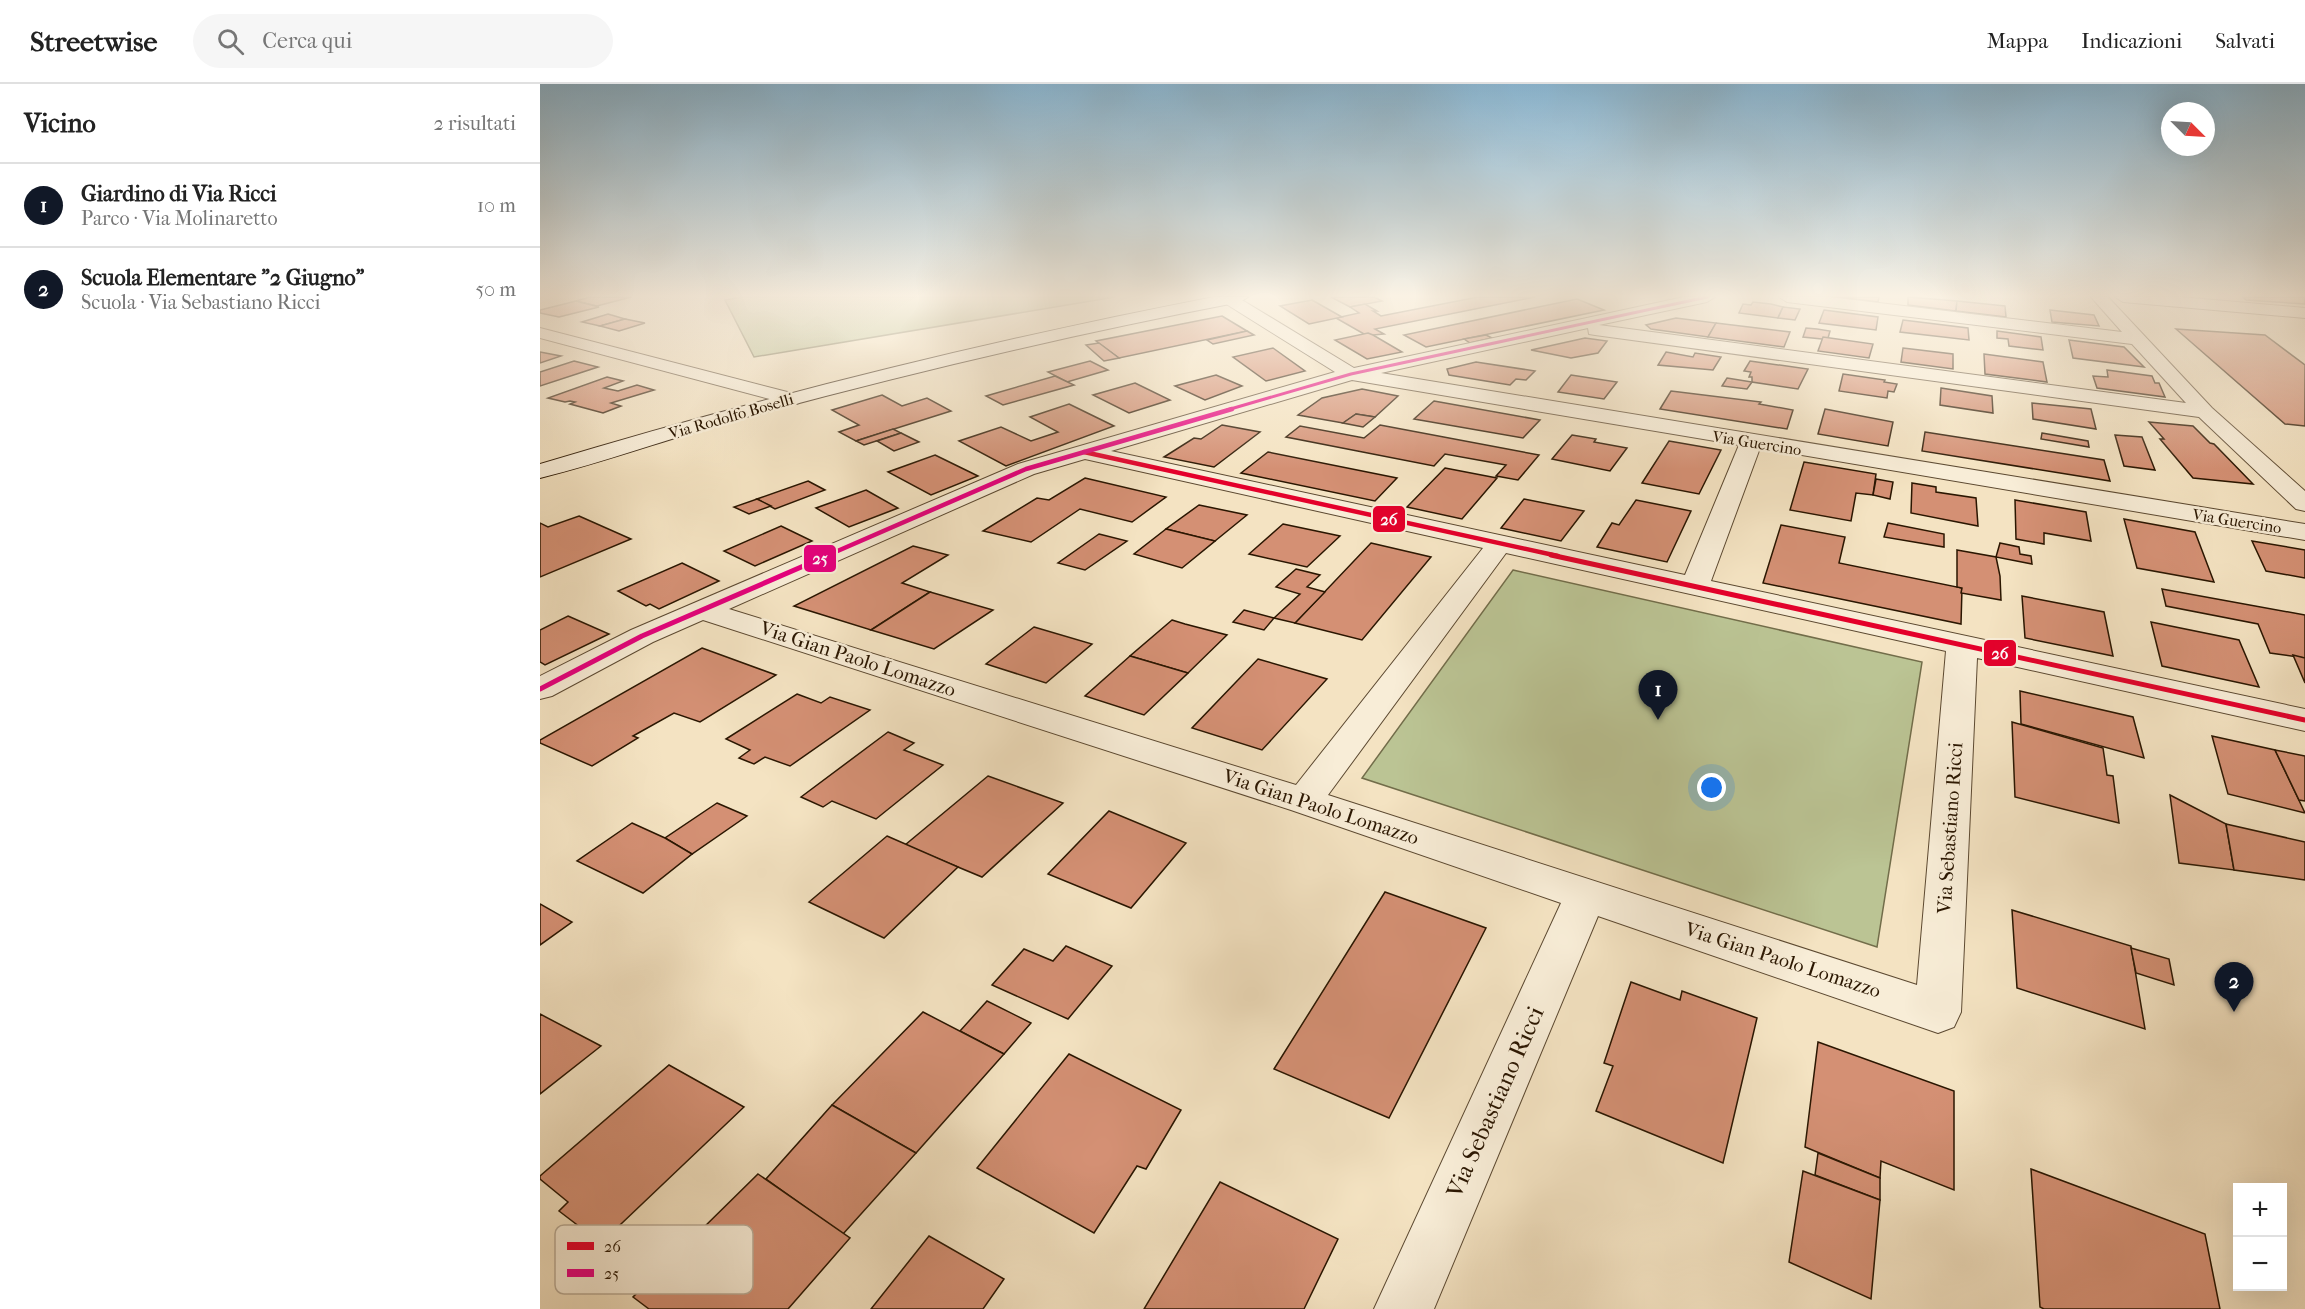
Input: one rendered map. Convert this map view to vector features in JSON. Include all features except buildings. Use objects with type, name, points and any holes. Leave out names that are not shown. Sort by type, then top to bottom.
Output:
[{"type":"street","points":[[621,354],[792,399]]},
{"type":"street","name":"Via Rodolfo Boselli","points":[[540,471],[792,399],[973,354]]},
{"type":"street","name":"Via Guercino","points":[[1321,354],[1351,374],[2305,532]]},
{"type":"street","points":[[540,689],[642,636],[1026,469],[1351,374],[1442,354]]},
{"type":"street","points":[[1779,354],[2205,412]]},
{"type":"street","points":[[2151,354],[2205,412],[2305,504]]},
{"type":"street","points":[[1695,586],[1751,442]]},
{"type":"street","points":[[1084,452],[2305,720]]},
{"type":"street","points":[[1304,801],[1500,543]]},
{"type":"street","name":"Via Gian Paolo Lomazzo","points":[[702,610],[1304,801],[1938,1012]]},
{"type":"street","name":"Via Sebastiano Ricci","points":[[1938,1012],[1962,644]]},
{"type":"street","name":"Via Sebastiano Ricci","points":[[1404,1309],[1586,895]]},
{"type":"green space","points":[[753,354],[771,354],[754,357]]},
{"type":"green space","points":[[1513,570],[1922,662],[1877,947],[1362,778]]},
{"type":"transit line","name":"25","points":[[540,689],[642,636],[1026,469],[1351,374],[1443,354]]},
{"type":"transit line","name":"26","points":[[1084,452],[2305,720]]},
{"type":"place","name":"Giardino di Via Ricci","points":[[1658,720]]},
{"type":"place","name":"Scuola Elementare \"2 Giugno\"","points":[[2234,1012]]}]
